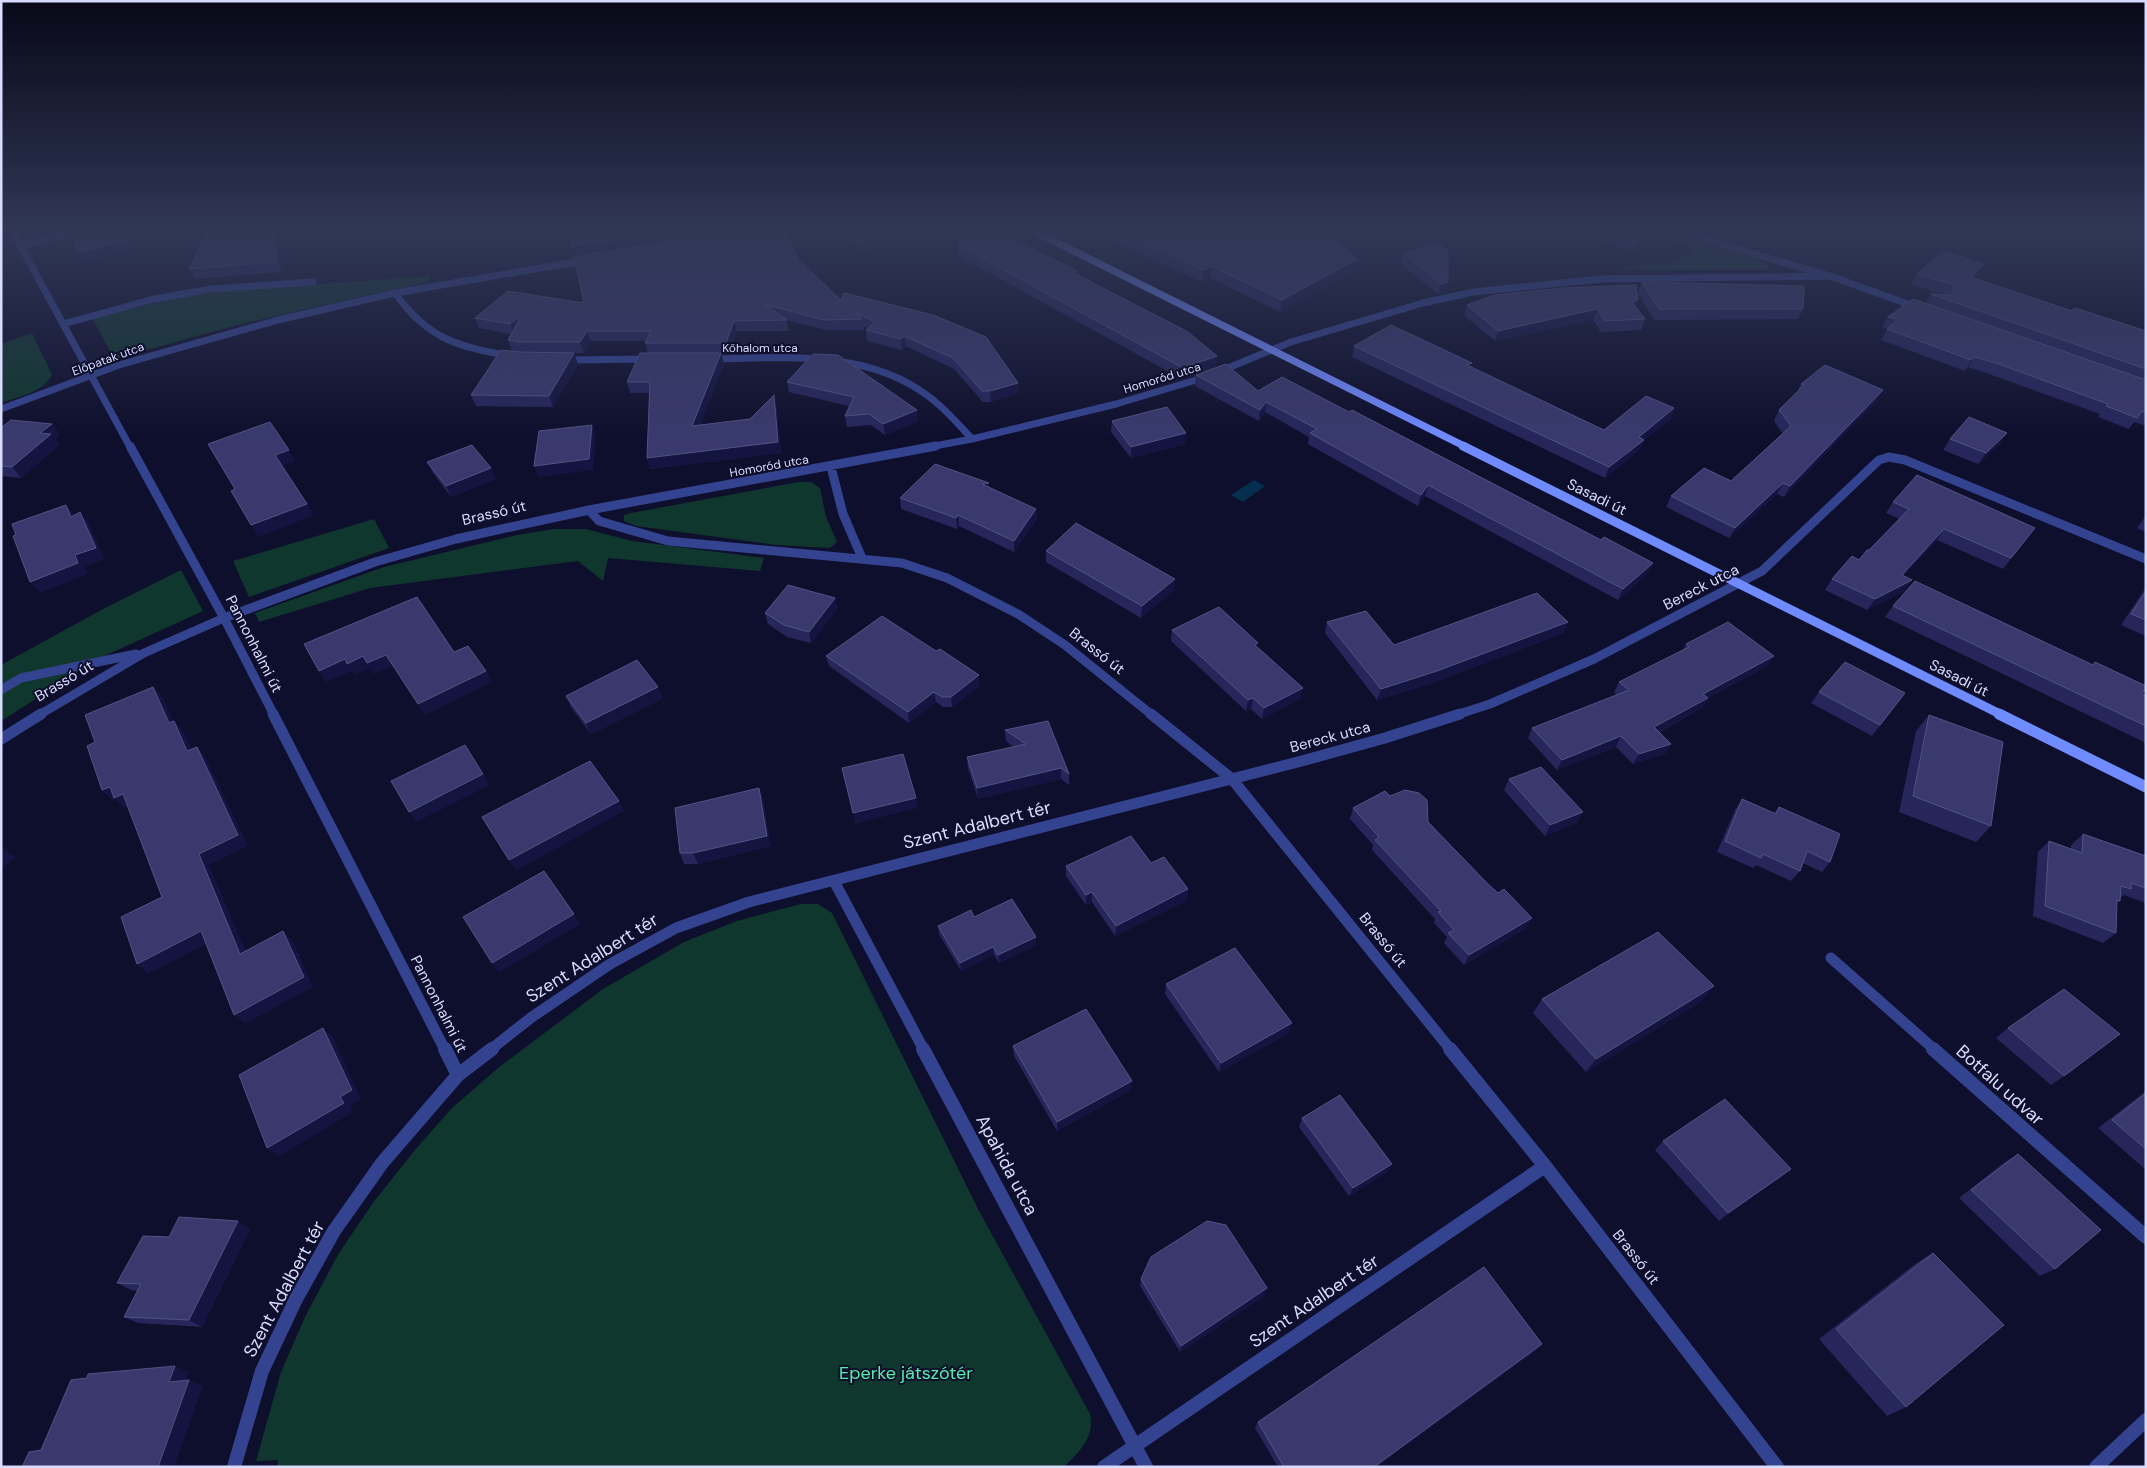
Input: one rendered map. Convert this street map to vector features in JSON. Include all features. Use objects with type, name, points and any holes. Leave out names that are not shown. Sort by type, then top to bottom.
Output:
[{"type":"street","name":"Pannonhalmi út","points":[[50,301],[224,618],[458,1074]]},
{"type":"street","points":[[63,324],[152,301]]},
{"type":"street","name":"Előpatak utca","points":[[1,409],[119,365],[278,320],[362,301]]},
{"type":"street","points":[[400,301],[412,317],[449,341],[472,350],[515,357]]},
{"type":"street","name":"Sasadi út","points":[[1172,301],[2146,787]]},
{"type":"street","name":"Homoród utca","points":[[589,510],[831,467],[972,439],[1159,393],[1206,377],[1270,350],[1434,301]]},
{"type":"street","points":[[1899,301],[1923,309]]},
{"type":"street","points":[[551,359],[658,359]]},
{"type":"street","name":"Kőhalom utca","points":[[698,359],[834,360],[878,368],[904,379],[924,392],[972,439]]},
{"type":"street","name":"Bereck utca","points":[[1232,779],[1385,738],[1490,704],[1594,660],[1762,571],[1879,460],[1889,456],[1905,460],[2146,559]]},
{"type":"street","points":[[831,467],[837,500],[844,522],[862,558]]},
{"type":"street","name":"Brassó út","points":[[1,740],[62,700],[144,652],[224,618],[358,568],[429,546],[493,529],[589,510],[599,521],[668,540],[902,563],[947,578],[1018,614],[1065,645],[1232,779],[1545,1166],[1777,1467]]},
{"type":"street","name":"Brassó út","points":[[1,690],[21,678],[144,652]]},
{"type":"street","name":"Szent Adalbert tér","points":[[234,1467],[262,1372],[296,1299],[334,1231],[382,1163],[458,1074],[532,1017],[610,964],[676,928],[749,902],[1232,779]]},
{"type":"street","name":"Apahida utca","points":[[834,881],[1146,1467]]},
{"type":"street","name":"Botfalu udvar","points":[[1831,958],[2146,1237]]},
{"type":"street","name":"Szent Adalbert tér","points":[[1104,1467],[1545,1166]]},
{"type":"street","points":[[2096,1467],[2146,1420]]},
{"type":"green space","points":[[166,301],[344,301],[196,336],[120,358],[114,358],[92,318]]},
{"type":"green space","points":[[32,333],[52,375],[48,381],[36,390],[1,403],[1,344]]},
{"type":"green space","points":[[799,482],[811,482],[820,488],[826,517],[837,542],[830,548],[776,545],[636,526],[624,521],[624,515],[631,513]]},
{"type":"green space","points":[[374,519],[389,548],[249,597],[233,561]]},
{"type":"green space","points":[[554,529],[586,529],[632,541],[764,558],[760,571],[608,558],[603,581],[578,561],[370,588],[259,622],[255,613],[384,567],[517,535]]},
{"type":"green space","points":[[181,570],[203,611],[100,658],[1,721],[1,665],[103,609]]},
{"type":"green space","name":"Eperke játszótér","points":[[801,904],[818,904],[832,913],[978,1209],[1090,1414],[1091,1422],[1088,1437],[1081,1449],[1071,1460],[1065,1466],[277,1467],[278,1460],[256,1461],[281,1372],[306,1315],[339,1253],[373,1203],[414,1151],[452,1108],[498,1068],[603,989],[684,942],[737,921]]},
{"type":"water","points":[[1254,480],[1265,486],[1243,502],[1231,495]]},
{"type":"building","points":[[496,301],[568,301],[584,303],[583,301],[874,301],[933,315],[986,337],[1018,383],[990,391],[982,391],[953,358],[904,336],[901,339],[866,330],[875,322],[855,312],[862,319],[824,320],[764,304],[787,320],[734,321],[726,343],[645,343],[651,331],[587,331],[580,342],[520,342],[508,340],[521,316],[510,324],[475,318]]},
{"type":"building","points":[[1060,301],[1127,301],[1188,332],[1217,356],[1183,368]]},
{"type":"building","points":[[1480,301],[1636,301],[1632,302],[1645,319],[1605,321],[1597,309],[1498,331],[1467,305]]},
{"type":"building","points":[[1654,301],[1803,301],[1803,309],[1659,309]]},
{"type":"building","points":[[1911,301],[1917,301],[2146,380],[2146,413],[2142,411],[2137,418],[2106,406],[2108,404],[1996,363],[1975,357],[1971,360],[1887,329],[1898,319],[1888,317]]},
{"type":"building","points":[[1950,301],[2041,301],[2072,311],[2075,308],[2146,331],[2146,369]]},
{"type":"building","points":[[1391,325],[1472,363],[1467,365],[1604,430],[1646,396],[1674,408],[1639,437],[1644,440],[1609,467],[1354,346]]},
{"type":"building","points":[[501,350],[574,353],[549,396],[471,395]]},
{"type":"building","points":[[640,353],[721,353],[692,426],[750,419],[774,395],[778,442],[647,458],[650,382],[627,382]]},
{"type":"building","points":[[813,354],[838,355],[917,410],[883,424],[869,414],[845,416],[854,397],[787,382]]},
{"type":"building","points":[[1226,364],[1258,391],[1282,377],[1349,412],[1352,410],[1601,540],[1604,537],[1653,563],[1623,589],[1428,485],[1421,495],[1310,433],[1317,429],[1266,402],[1260,410],[1196,375]]},
{"type":"building","points":[[1825,365],[1883,390],[1790,486],[1783,483],[1735,528],[1671,496],[1704,468],[1731,481],[1791,426],[1779,410],[1804,385],[1801,384]]},
{"type":"building","points":[[1167,407],[1186,433],[1131,447],[1112,421]]},
{"type":"building","points":[[1969,417],[2007,433],[1986,453],[1950,439]]},
{"type":"building","points":[[11,420],[52,424],[40,433],[51,434],[12,467],[1,466],[1,428]]},
{"type":"building","points":[[270,422],[289,450],[275,455],[307,504],[251,525],[231,491],[235,489],[208,444]]},
{"type":"building","points":[[592,425],[589,459],[534,466],[539,431]]},
{"type":"building","points":[[472,445],[491,468],[446,486],[427,462]]},
{"type":"building","points":[[935,464],[989,483],[982,484],[1036,509],[1014,541],[958,515],[956,518],[900,498]]},
{"type":"building","points":[[1917,475],[2035,528],[2011,558],[1944,529],[1902,575],[1912,580],[1875,599],[1832,579],[1852,556],[1859,560],[1909,509],[1893,502]]},
{"type":"building","points":[[66,505],[71,517],[80,512],[96,548],[75,555],[78,563],[30,582],[13,536],[16,535],[12,524]]},
{"type":"building","points":[[1076,523],[1175,579],[1142,606],[1046,551]]},
{"type":"building","points":[[1915,581],[2093,665],[2095,662],[2146,686],[2142,694],[2146,696],[2146,726],[1893,606]]},
{"type":"building","points":[[788,585],[835,598],[809,632],[784,625],[765,613]]},
{"type":"building","points":[[2146,591],[2146,620],[2131,614]]},
{"type":"building","points":[[1537,593],[1568,622],[1437,671],[1381,689],[1327,622],[1366,611],[1394,645]]},
{"type":"building","points":[[417,597],[454,652],[468,646],[486,671],[418,704],[386,655],[367,663],[363,656],[347,664],[345,659],[319,671],[304,644]]},
{"type":"building","points":[[1219,607],[1258,643],[1255,645],[1303,688],[1264,708],[1253,698],[1248,700],[1172,630]]},
{"type":"building","points":[[882,616],[936,651],[940,649],[979,675],[951,697],[942,697],[934,692],[908,712],[826,656]]},
{"type":"building","points":[[1728,622],[1774,656],[1703,694],[1708,698],[1654,727],[1671,744],[1639,754],[1621,736],[1562,760],[1532,728],[1629,690],[1619,682],[1689,647],[1686,644]]},
{"type":"building","points":[[637,660],[658,687],[586,723],[566,696]]},
{"type":"building","points":[[1845,662],[1905,693],[1880,725],[1819,692]]},
{"type":"building","points":[[153,687],[169,723],[174,721],[187,751],[197,747],[238,835],[199,854],[240,954],[283,931],[304,977],[234,1015],[201,931],[137,964],[121,917],[162,897],[123,794],[114,798],[110,787],[102,790],[87,746],[95,742],[85,715]]},
{"type":"building","points":[[1929,715],[2003,742],[1991,826],[1913,796]]},
{"type":"building","points":[[1048,721],[1069,774],[1061,768],[977,788],[967,757],[1026,744],[1005,730]]},
{"type":"building","points":[[465,745],[483,774],[409,812],[391,781]]},
{"type":"building","points":[[903,754],[916,798],[853,813],[842,768]]},
{"type":"building","points":[[590,761],[619,801],[509,860],[482,817]]},
{"type":"building","points":[[1541,767],[1583,812],[1550,825],[1509,779]]},
{"type":"building","points":[[759,788],[767,836],[693,853],[680,853],[675,808]]},
{"type":"building","points":[[1405,790],[1419,793],[1427,800],[1428,822],[1488,884],[1498,893],[1504,889],[1532,918],[1469,955],[1448,933],[1454,930],[1438,912],[1441,911],[1375,840],[1379,837],[1353,808],[1385,791],[1390,796]]},
{"type":"building","points":[[1742,799],[1776,814],[1779,807],[1840,834],[1830,862],[1807,851],[1800,871],[1763,854],[1761,858],[1725,841]]},
{"type":"building","points":[[2083,834],[2146,856],[2146,888],[2131,883],[2131,889],[2121,886],[2120,901],[2117,900],[2116,933],[2045,906],[2049,841],[2082,853]]},
{"type":"building","points":[[1131,836],[1151,863],[1164,857],[1188,889],[1116,926],[1092,892],[1086,895],[1066,866]]},
{"type":"building","points":[[544,871],[574,914],[492,963],[463,917]]},
{"type":"building","points":[[1012,899],[1036,937],[998,955],[993,947],[960,963],[938,926],[971,910],[974,917]]},
{"type":"building","points":[[1658,932],[1714,986],[1596,1059],[1542,999]]},
{"type":"building","points":[[1235,948],[1292,1023],[1221,1063],[1166,984]]},
{"type":"building","points":[[2064,989],[2120,1034],[2064,1076],[2008,1028]]},
{"type":"building","points":[[1086,1009],[1132,1081],[1057,1122],[1013,1046]]},
{"type":"building","points":[[323,1028],[352,1090],[340,1097],[344,1103],[267,1148],[239,1075]]},
{"type":"building","points":[[2146,1093],[2146,1149],[2112,1120]]},
{"type":"building","points":[[1340,1095],[1392,1164],[1353,1188],[1302,1118]]},
{"type":"building","points":[[1725,1099],[1791,1169],[1728,1213],[1663,1141]]},
{"type":"building","points":[[2018,1154],[2101,1230],[2055,1269],[1971,1190]]},
{"type":"building","points":[[179,1217],[238,1221],[189,1320],[124,1317],[141,1284],[117,1283],[143,1236],[169,1237]]},
{"type":"building","points":[[1207,1221],[1226,1225],[1267,1288],[1181,1346],[1141,1279],[1151,1257]]},
{"type":"building","points":[[1933,1253],[2004,1325],[1906,1407],[1836,1329]]},
{"type":"building","points":[[1484,1267],[1542,1344],[1374,1467],[1284,1467],[1258,1422]]},
{"type":"building","points":[[175,1366],[169,1382],[189,1380],[158,1467],[22,1467],[29,1452],[41,1450],[71,1380],[87,1378],[88,1374]]}]
